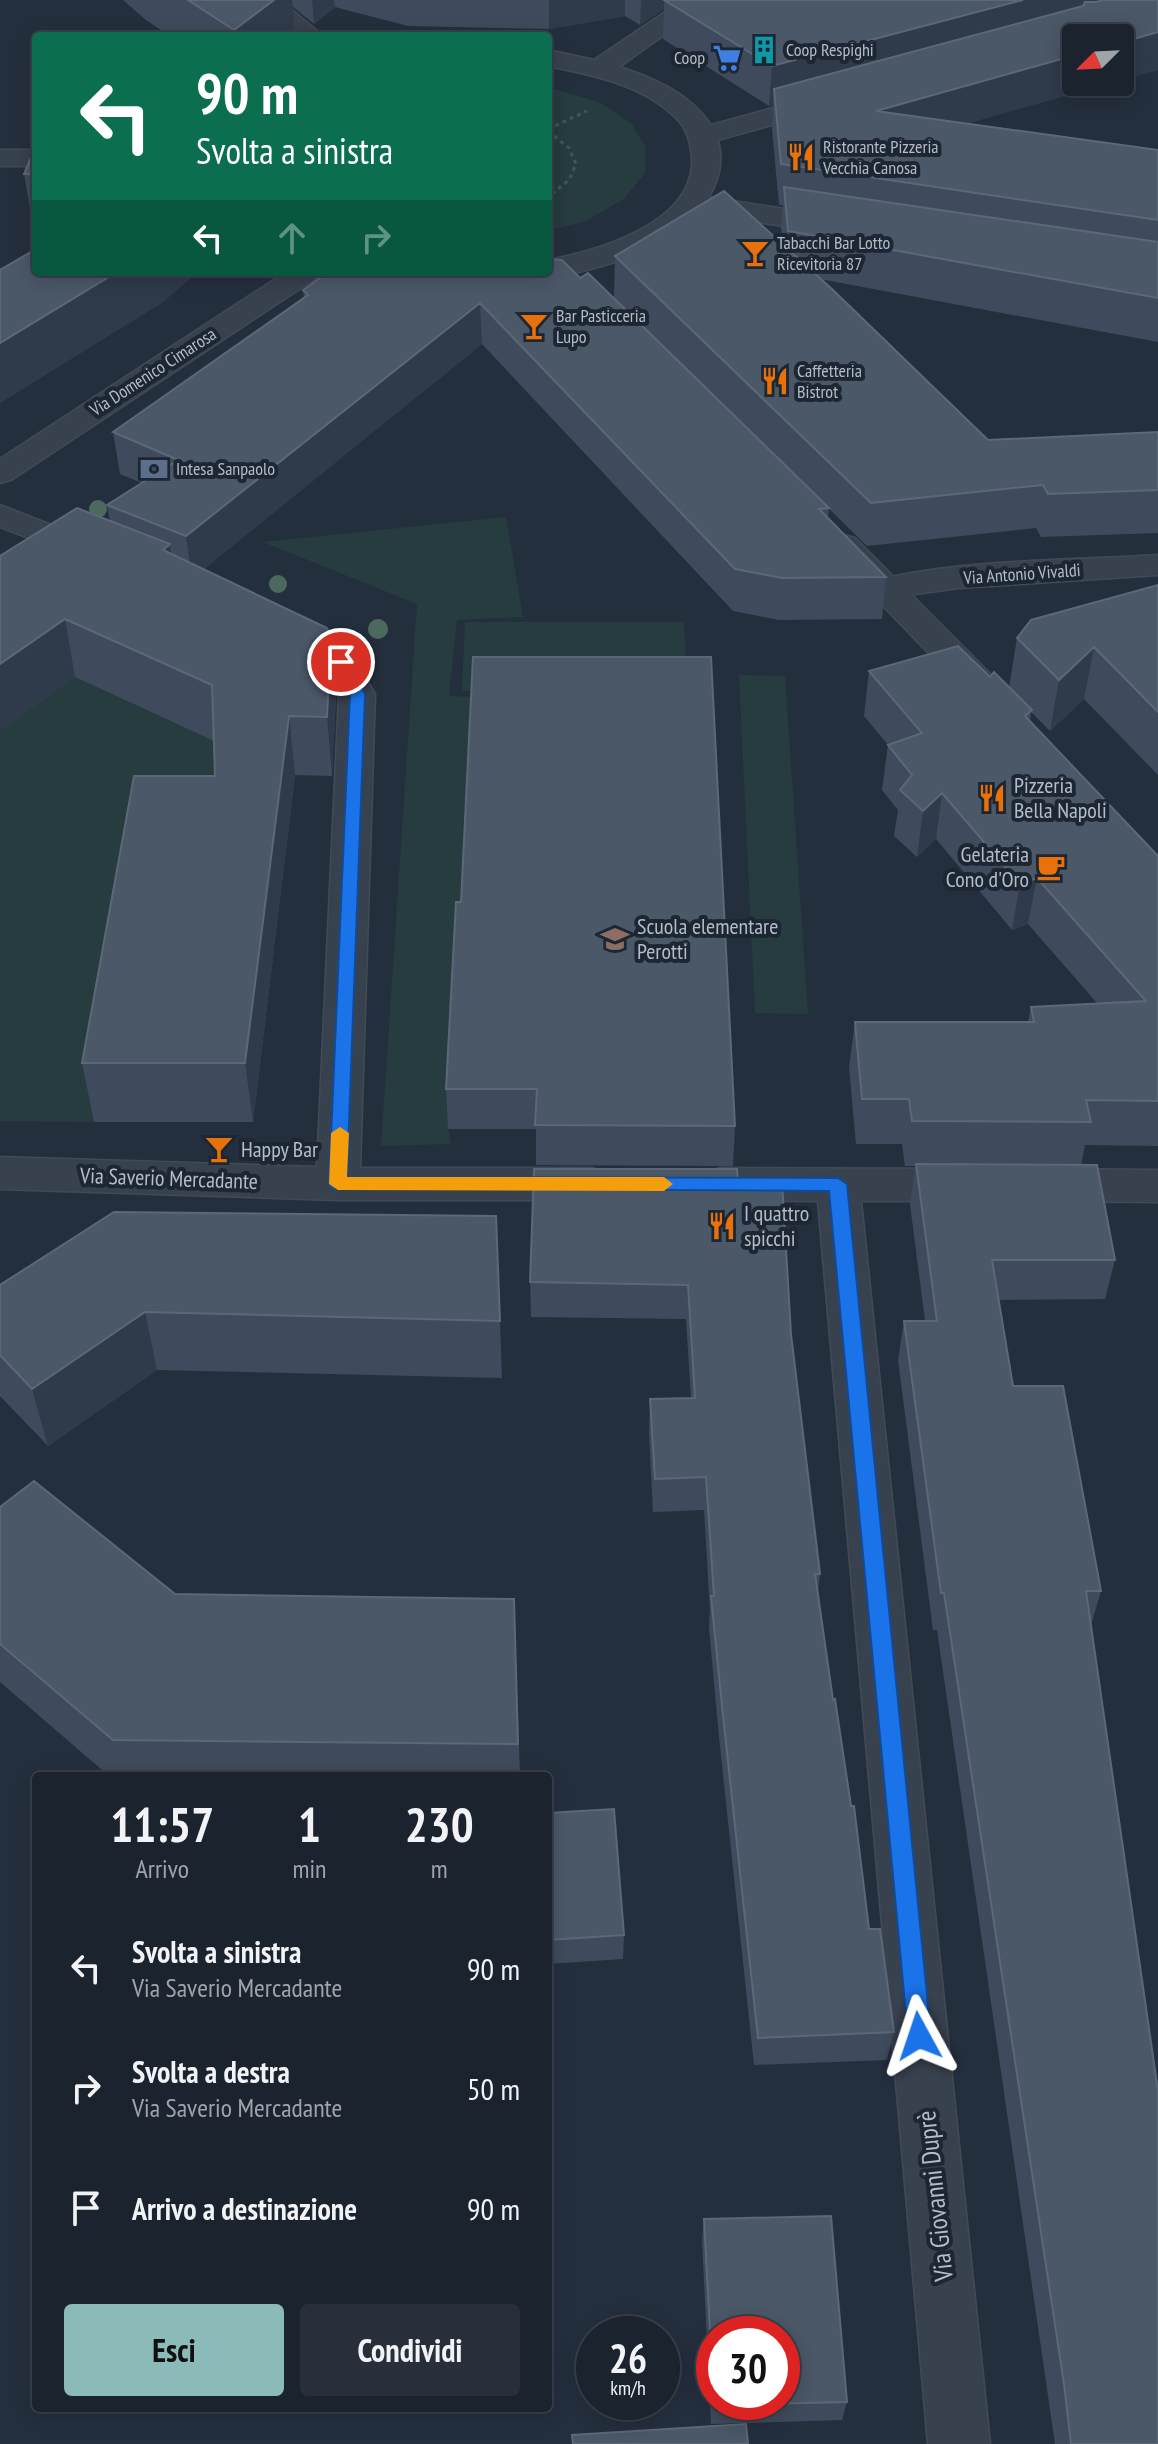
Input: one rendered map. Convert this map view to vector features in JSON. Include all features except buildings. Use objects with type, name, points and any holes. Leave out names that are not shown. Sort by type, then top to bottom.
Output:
[{"type":"street","points":[[264,0],[305,32]]},
{"type":"street","points":[[600,68],[700,0]]},
{"type":"street","points":[[552,59],[600,68],[657,92],[686,112],[703,136],[709,170],[693,204],[662,230],[618,252],[552,268]]},
{"type":"street","points":[[703,136],[856,93]]},
{"type":"street","points":[[0,158],[32,158]]},
{"type":"street","points":[[693,204],[873,231]]},
{"type":"street","name":"Via Domenico Cimarosa","points":[[0,473],[300,276]]},
{"type":"street","points":[[550,276],[591,294]]},
{"type":"street","points":[[0,515],[131,568]]},
{"type":"street","points":[[821,523],[1005,711]]},
{"type":"street","name":"Via Antonio Vivaldi","points":[[886,588],[959,578],[1158,565]]},
{"type":"street","points":[[247,615],[305,639],[341,662],[357,694],[338,1184]]},
{"type":"street","name":"Via Saverio Mercadante","points":[[0,1173],[338,1184],[635,1184]]},
{"type":"street","points":[[681,1184],[1158,1186]]},
{"type":"street","name":"Via Giovanni Duprè","points":[[838,1184],[959,2444]]},
{"type":"path","points":[[552,128],[595,107]]},
{"type":"path","points":[[552,133],[565,142],[575,156],[576,171],[566,185],[552,194]]},
{"type":"green space","points":[[552,88],[601,103],[631,123],[646,147],[645,173],[624,199],[586,221],[552,230]]},
{"type":"green space","points":[[506,517],[523,617],[457,620],[449,696],[474,697],[448,1129],[451,1144],[381,1146],[417,604],[263,542]]},
{"type":"green space","points":[[169,610],[131,703],[220,743],[209,835],[141,851],[94,1122],[0,1121],[0,731]]},
{"type":"green space","points":[[465,622],[684,622],[688,691],[462,691]]},
{"type":"green space","points":[[739,675],[785,676],[808,1014],[755,1013]]},
{"type":"slow traffic","points":[[340,1133],[338,1184],[664,1184]]},
{"type":"place","name":"Coop Respighi","points":[[764,50]]},
{"type":"place","name":"Coop","points":[[727,58]]},
{"type":"place","name":"Ristorante Pizzeria Vecchia Canosa","points":[[801,157]]},
{"type":"place","name":"Tabacchi Bar Lotto Ricevitoria 87","points":[[755,253]]},
{"type":"place","name":"Bar Pasticceria Lupo","points":[[534,326]]},
{"type":"place","name":"Caffetteria Bistrot","points":[[775,381]]},
{"type":"place","name":"Intesa Sanpaolo","points":[[154,469]]},
{"type":"place","name":"Pizzeria Bella Napoli","points":[[992,798]]},
{"type":"place","name":"Gelateria Cono d'Oro","points":[[1051,867]]},
{"type":"place","name":"Scuola elementare Perotti","points":[[615,939]]},
{"type":"place","name":"Happy Bar","points":[[219,1149]]},
{"type":"place","name":"I quattro spicchi","points":[[722,1226]]},
{"type":"route","points":[[341,662],[357,694],[338,1184],[838,1184],[919,2036]]}]
